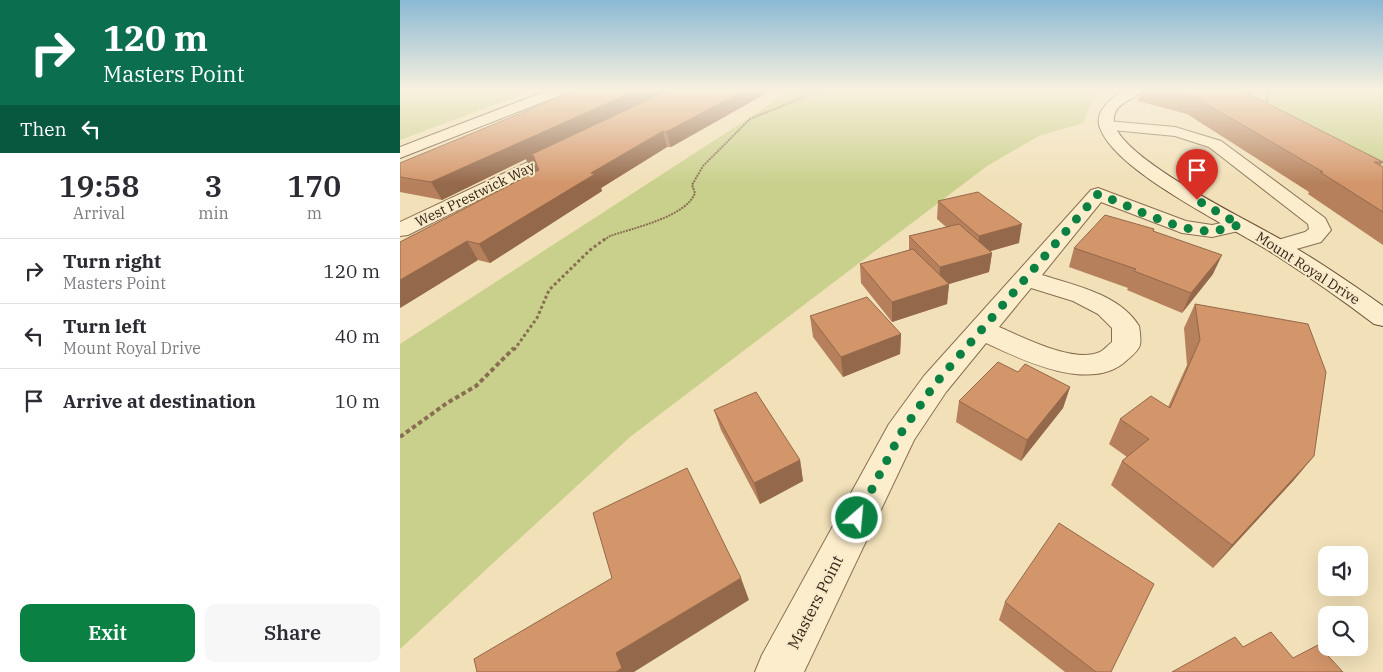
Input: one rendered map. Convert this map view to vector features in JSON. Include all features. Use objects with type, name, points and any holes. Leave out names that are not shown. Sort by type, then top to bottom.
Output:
[{"type":"street","points":[[400,153],[481,121]]},
{"type":"street","points":[[1108,121],[1107,126],[1167,129],[1201,138],[1215,144],[1318,222],[1320,230],[1313,237],[1279,247]]},
{"type":"street","name":"Mount Royal Drive","points":[[1107,126],[1115,141],[1142,166],[1279,247],[1332,281],[1383,318]]},
{"type":"street","name":"West Prestwick Way","points":[[400,230],[578,143]]},
{"type":"street","name":"Masters Point","points":[[778,672],[901,433],[935,384],[1098,194],[1182,227],[1198,231],[1212,231],[1240,225]]},
{"type":"street","points":[[980,330],[1045,358],[1080,366],[1109,360],[1126,345],[1126,326],[1106,308],[1082,296],[1026,278]]},
{"type":"path","points":[[400,442],[401,436],[476,386],[511,353],[537,318],[549,290],[590,250],[610,236],[670,215],[684,208],[692,201],[695,194],[692,185],[704,166],[748,121]]},
{"type":"green space","points":[[400,121],[450,121],[400,140]]},
{"type":"green space","points":[[744,121],[1084,121],[1039,136],[987,166],[630,437],[400,649],[400,344]]},
{"type":"green space","points":[[1279,121],[1383,121],[1383,181]]},
{"type":"building","points":[[501,121],[567,121],[431,182],[400,177],[400,163]]},
{"type":"building","points":[[602,121],[686,121],[666,132],[663,131],[591,173],[595,174],[479,244],[467,241],[400,280],[400,242],[539,170],[533,155],[526,157]]},
{"type":"building","points":[[1236,121],[1303,121],[1383,162],[1374,162],[1383,167],[1383,212],[1320,172],[1323,172]]},
{"type":"building","points":[[978,192],[1022,224],[979,236],[938,201]]},
{"type":"building","points":[[1105,215],[1154,229],[1153,231],[1222,255],[1191,293],[1134,271],[1136,269],[1074,248]]},
{"type":"building","points":[[959,224],[992,253],[940,267],[909,236]]},
{"type":"building","points":[[913,249],[949,284],[892,302],[860,264]]},
{"type":"building","points":[[867,297],[901,334],[841,357],[810,316]]},
{"type":"building","points":[[1195,304],[1308,324],[1326,372],[1314,456],[1232,545],[1122,461],[1149,439],[1120,419],[1151,396],[1170,408],[1200,340]]},
{"type":"building","points":[[998,362],[1018,372],[1025,364],[1070,387],[1027,440],[959,401]]},
{"type":"building","points":[[756,392],[800,460],[754,483],[714,410]]},
{"type":"building","points":[[687,468],[741,578],[616,653],[622,668],[616,672],[477,672],[474,659],[612,578],[593,513]]},
{"type":"building","points":[[1059,523],[1154,584],[1111,672],[1096,672],[1005,602]]},
{"type":"building","points":[[1271,632],[1293,658],[1318,645],[1318,656],[1328,656],[1343,672],[1172,672],[1235,637],[1243,647]]},
{"type":"route","points":[[857,518],[901,433],[935,384],[1098,194],[1182,227],[1198,231],[1212,231],[1240,225],[1197,200]]}]
